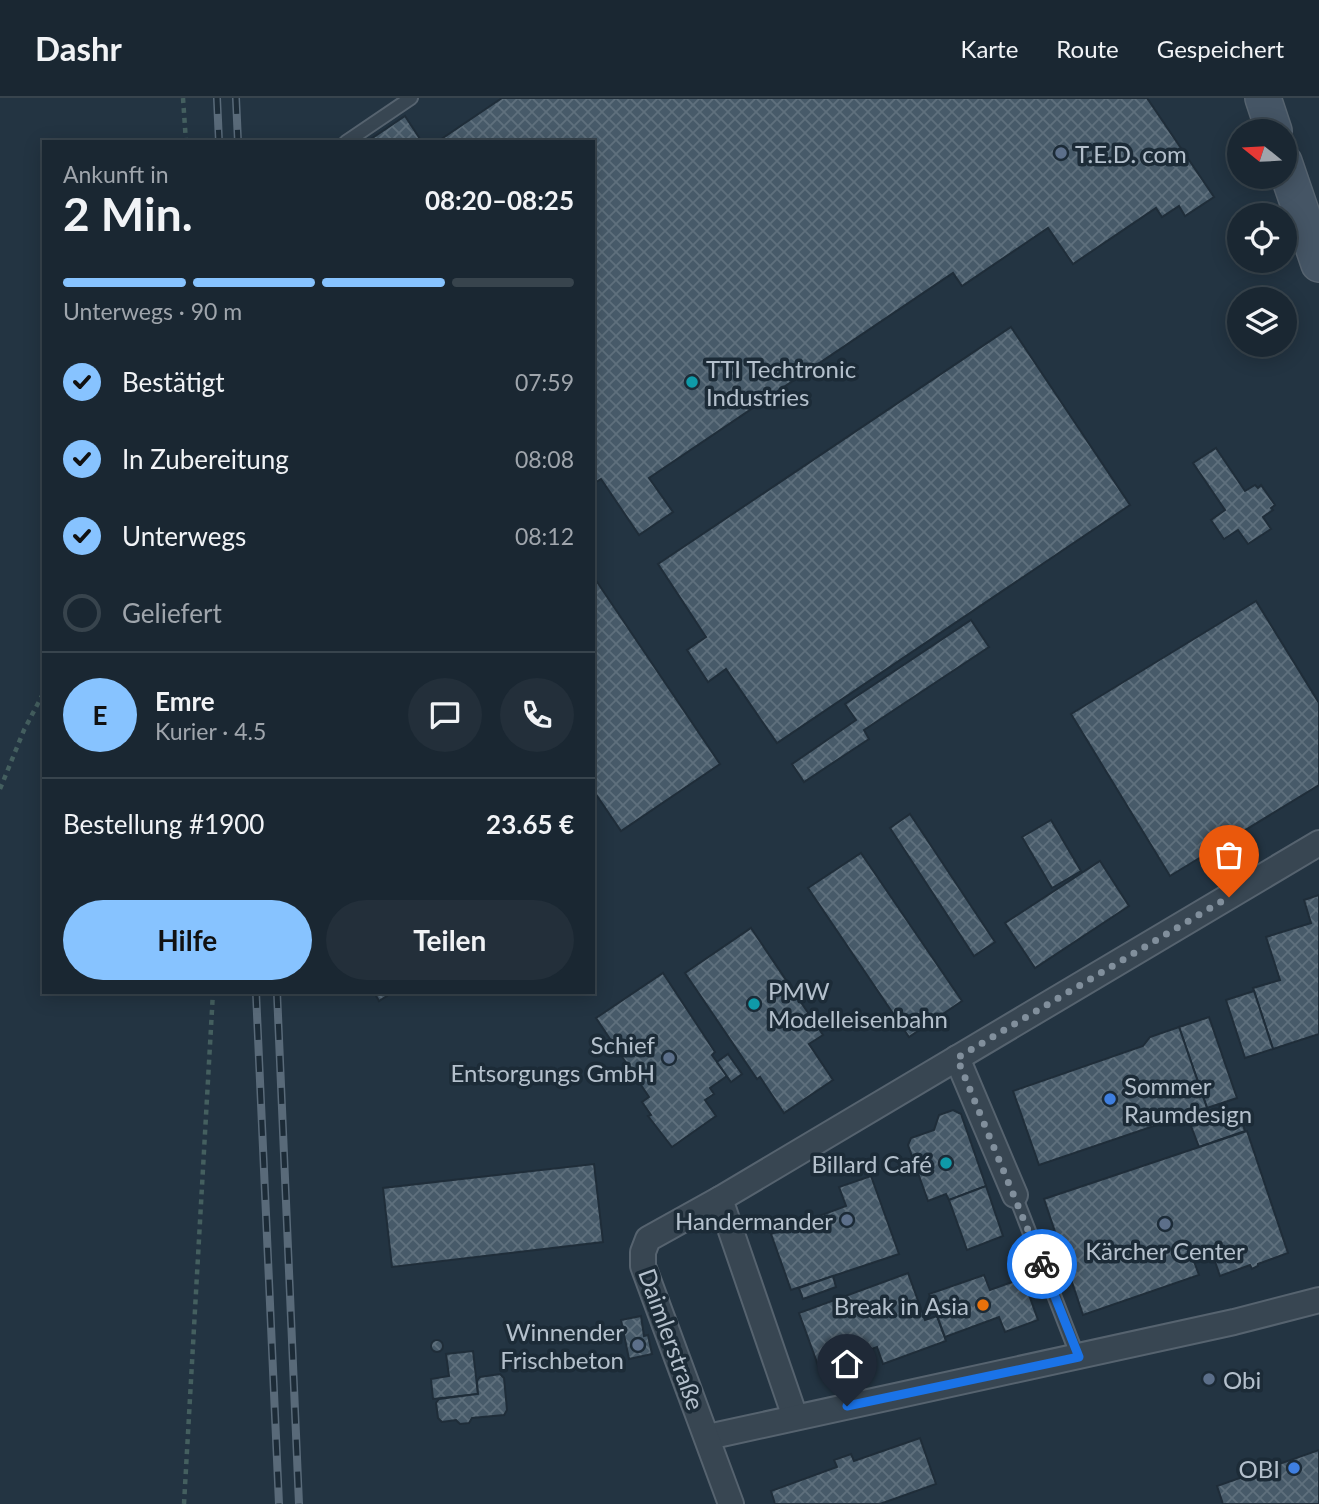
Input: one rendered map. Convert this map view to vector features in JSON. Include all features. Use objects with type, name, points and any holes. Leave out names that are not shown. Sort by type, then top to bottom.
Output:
[{"type":"main road","points":[[1263,98],[1270,119]]},
{"type":"main road","points":[[1293,189],[1319,264]]},
{"type":"street","name":"Daimlerstraße","points":[[731,1504],[643,1266],[643,1251],[648,1239],[1319,844]]},
{"type":"street","points":[[957,1058],[1015,1195]]},
{"type":"street","points":[[720,1199],[795,1417]]},
{"type":"street","points":[[708,1437],[1079,1357],[1319,1300]]},
{"type":"lane","points":[[349,140],[411,98]]},
{"type":"lane","points":[[1015,1195],[1079,1357]]},
{"type":"path","points":[[183,98],[186,140]]},
{"type":"path","points":[[0,789],[24,730],[42,696]]},
{"type":"path","points":[[184,1504],[213,994]]},
{"type":"building","name":"TTI Techtronic Industries","points":[[502,98],[1147,98],[1214,197],[1185,216],[1179,206],[1162,217],[1156,208],[1073,264],[1048,228],[962,286],[953,273],[649,478],[673,512],[639,535],[601,479],[595,483],[595,140],[440,140]]},
{"type":"building","points":[[405,116],[421,140],[371,140]]},
{"type":"building","points":[[1011,327],[1130,505],[777,743],[726,669],[708,682],[687,650],[706,637],[658,564]]},
{"type":"building","points":[[1216,448],[1245,491],[1255,485],[1258,488],[1261,485],[1275,505],[1271,508],[1273,510],[1263,517],[1271,529],[1248,544],[1238,530],[1224,539],[1211,520],[1225,510],[1193,463]]},
{"type":"building","points":[[595,579],[720,764],[621,831],[595,793]]},
{"type":"building","points":[[1256,601],[1319,703],[1319,785],[1170,876],[1071,714]]},
{"type":"building","points":[[971,620],[989,647],[864,730],[869,739],[804,782],[792,764],[856,720],[845,704]]},
{"type":"building","points":[[910,814],[995,942],[974,956],[890,828]]},
{"type":"building","points":[[1051,820],[1081,871],[1052,888],[1022,837]]},
{"type":"building","points":[[861,853],[962,1001],[909,1037],[808,888]]},
{"type":"building","points":[[1100,861],[1129,906],[1035,968],[1005,923]]},
{"type":"building","points":[[1319,895],[1319,1034],[1273,1049],[1253,988],[1280,980],[1266,937],[1311,923],[1304,900]]},
{"type":"building","name":"PMW Modelleisenbahn","points":[[751,928],[823,1035],[809,1044],[833,1080],[784,1113],[760,1077],[757,1079],[685,973]]},
{"type":"building","name":"Schief Entsorgungs GmbH","points":[[663,973],[715,1052],[712,1055],[727,1076],[710,1088],[714,1094],[705,1100],[716,1116],[672,1147],[648,1116],[651,1115],[642,1102],[649,1097],[596,1018]]},
{"type":"building","points":[[1254,991],[1273,1049],[1245,1058],[1226,1000]]},
{"type":"building","points":[[375,994],[390,994],[379,1001]]},
{"type":"building","points":[[1209,1017],[1237,1098],[1207,1108],[1179,1027]]},
{"type":"building","name":"Sommer Raumdesign","points":[[1179,1027],[1207,1108],[1039,1165],[1013,1091],[1143,1046],[1150,1037]]},
{"type":"building","points":[[728,1054],[742,1074],[731,1082],[717,1062]]},
{"type":"building","name":"Billard Café","points":[[953,1110],[961,1114],[986,1186],[949,1200],[946,1194],[928,1201],[908,1145],[911,1138],[934,1130],[939,1115]]},
{"type":"building","points":[[1238,1110],[1245,1131],[1199,1147],[1191,1126]]},
{"type":"building","name":"Kärcher Center","points":[[1247,1131],[1288,1253],[1258,1264],[1252,1269],[1250,1265],[1220,1276],[1211,1250],[1192,1256],[1199,1275],[1083,1315],[1044,1199]]},
{"type":"building","points":[[594,1164],[603,1242],[392,1267],[383,1188]]},
{"type":"building","name":"Handermander","points":[[871,1176],[899,1254],[791,1290],[771,1234],[846,1206],[839,1187]]},
{"type":"building","points":[[986,1186],[1003,1236],[967,1250],[949,1200]]},
{"type":"building","points":[[908,1273],[925,1320],[937,1316],[946,1341],[883,1364],[877,1347],[819,1368],[799,1313]]},
{"type":"building","name":"Break in Asia","points":[[984,1275],[990,1290],[1023,1278],[1038,1320],[1005,1332],[999,1317],[945,1337],[929,1294]]},
{"type":"building","points":[[833,1276],[836,1287],[803,1299],[799,1288]]},
{"type":"building","name":"Winnender Frischbeton","points":[[641,1316],[644,1336],[648,1335],[652,1354],[629,1359],[621,1320]]},
{"type":"building","points":[[437,1340],[443,1346],[437,1352],[431,1346]]},
{"type":"building","points":[[473,1351],[478,1394],[433,1399],[431,1379],[449,1376],[446,1354]]},
{"type":"building","points":[[500,1374],[504,1378],[507,1410],[504,1415],[472,1418],[469,1423],[460,1424],[456,1420],[442,1422],[438,1418],[436,1403],[439,1399],[478,1394],[477,1381],[480,1377]]},
{"type":"building","points":[[920,1438],[936,1484],[880,1504],[775,1504],[771,1491],[837,1467],[834,1460],[851,1454],[854,1461]]},
{"type":"building","name":"OBI","points":[[1319,1450],[1319,1504],[1223,1504],[1217,1486]]},
{"type":"railway","points":[[217,98],[219,140]]},
{"type":"railway","points":[[236,98],[238,140]]},
{"type":"railway","points":[[256,994],[279,1504]]},
{"type":"railway","points":[[277,994],[299,1504]]},
{"type":"way so far","points":[[1042,1264],[957,1058],[1229,897]]},
{"type":"place","name":"T.E.D. com","points":[[1061,153]]},
{"type":"place","name":"TTI Techtronic Industries","points":[[692,382]]},
{"type":"place","name":"PMW Modelleisenbahn","points":[[754,1004]]},
{"type":"place","name":"Schief Entsorgungs GmbH","points":[[669,1058]]},
{"type":"place","name":"Sommer Raumdesign","points":[[1110,1099]]},
{"type":"place","name":"Billard Café","points":[[946,1163]]},
{"type":"place","name":"Handermander","points":[[847,1220]]},
{"type":"place","name":"Kärcher Center","points":[[1165,1224]]},
{"type":"place","name":"Break in Asia","points":[[983,1305]]},
{"type":"place","name":"Winnender Frischbeton","points":[[638,1345]]},
{"type":"place","name":"Obi","points":[[1209,1379]]},
{"type":"place","name":"OBI","points":[[1294,1468]]},
{"type":"route","points":[[847,1406],[1079,1357],[1042,1264]]}]
